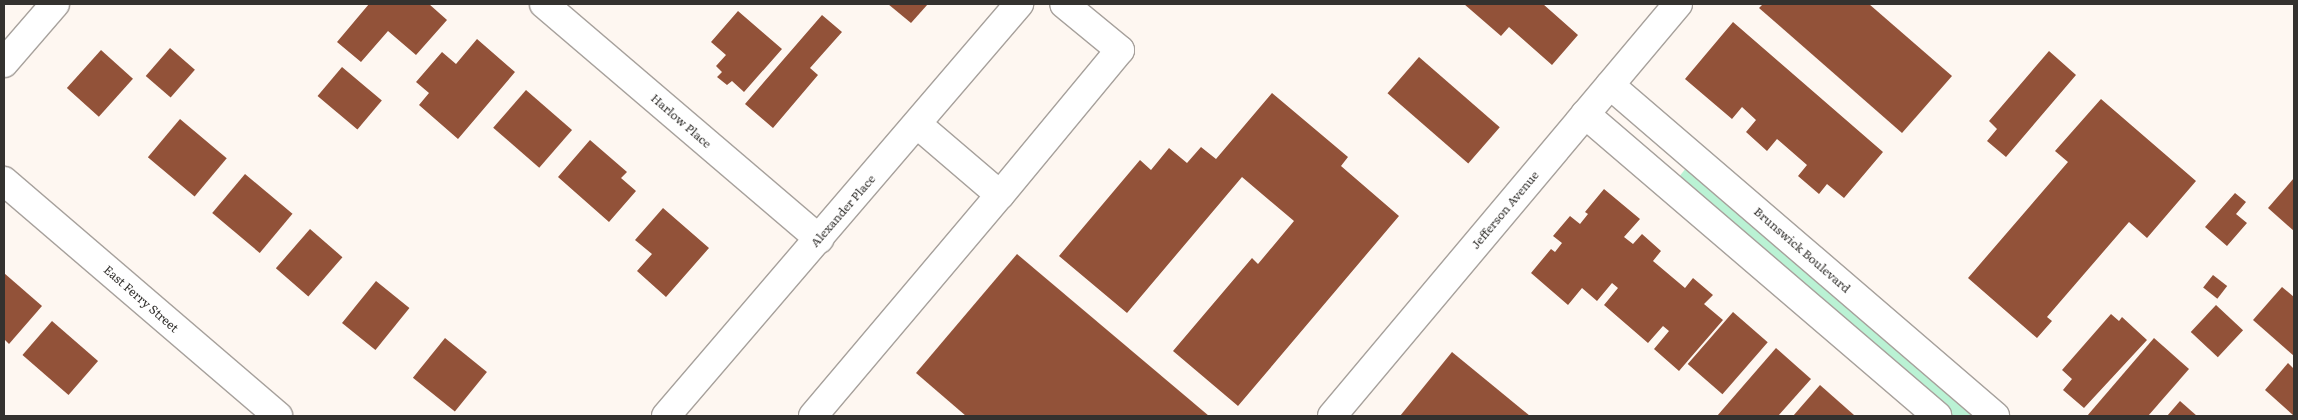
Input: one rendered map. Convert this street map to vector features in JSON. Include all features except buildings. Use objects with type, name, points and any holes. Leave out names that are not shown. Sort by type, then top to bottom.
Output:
[{"type":"street","points":[[4,63],[55,4]]},
{"type":"street","name":"Harlow Place","points":[[544,4],[819,239]]},
{"type":"street","name":"Alexander Place","points":[[666,416],[1019,4]]},
{"type":"street","points":[[812,416],[1000,195],[1120,50],[1064,4]]},
{"type":"street","name":"Jefferson Avenue","points":[[1332,416],[1678,4]]},
{"type":"street","name":"Brunswick Boulevard","points":[[1610,85],[1995,416]]},
{"type":"street","points":[[1585,114],[1937,416]]},
{"type":"street","points":[[917,124],[1000,195]]},
{"type":"street","name":"East Ferry Street","points":[[4,181],[272,414]]},
{"type":"green space","points":[[1686,168],[1977,416],[1954,416],[1681,182],[1679,177]]}]
